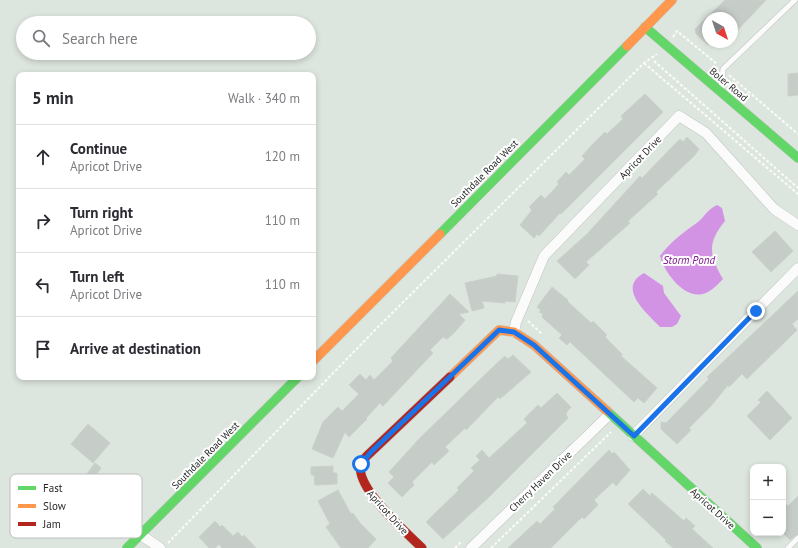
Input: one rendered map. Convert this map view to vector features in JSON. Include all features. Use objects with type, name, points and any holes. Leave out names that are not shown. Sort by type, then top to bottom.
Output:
[{"type":"street","name":"Southdale Road West","points":[[316,359],[672,0]]},
{"type":"street","name":"Boler Road","points":[[645,27],[798,158]]},
{"type":"street","name":"Apricot Drive","points":[[514,332],[516,322],[544,256],[679,116],[706,134],[774,209],[798,225]]},
{"type":"street","points":[[634,436],[798,268]]},
{"type":"street","name":"Apricot Drive","points":[[422,548],[368,490],[360,474],[361,464],[371,452],[499,330],[514,332],[534,345],[757,548]]},
{"type":"street","name":"Southdale Road West","points":[[142,534],[295,380]]},
{"type":"street","name":"Cherry Haven Drive","points":[[471,548],[610,415]]},
{"type":"street","points":[[142,536],[160,548]]},
{"type":"street","name":"Southdale Road West","points":[[127,548],[138,538]]},
{"type":"lane","points":[[721,92],[723,70],[796,0]]},
{"type":"lane","points":[[788,548],[798,538]]},
{"type":"path","points":[[173,539],[376,329],[644,63],[668,47],[677,30],[798,134]]},
{"type":"path","points":[[654,61],[798,188]]},
{"type":"path","points":[[644,63],[798,194]]},
{"type":"path","points":[[491,548],[611,432]]},
{"type":"water","name":"Storm Pond","points":[[717,205],[722,208],[725,221],[715,236],[712,249],[715,263],[723,279],[709,292],[696,294],[689,292],[676,283],[670,276],[660,256],[682,233],[698,222],[711,208]]},
{"type":"water","name":"Storm Pond","points":[[644,273],[663,286],[664,293],[681,316],[677,324],[672,327],[660,327],[642,308],[633,293],[633,286],[636,279]]},
{"type":"building","points":[[725,0],[766,0],[738,30],[738,12],[713,12]]},
{"type":"building","points":[[702,22],[702,40],[696,34],[695,29]]},
{"type":"building","points":[[798,73],[798,95],[788,96],[788,74]]},
{"type":"building","points":[[645,94],[663,112],[561,214],[560,213],[539,236],[537,234],[534,238],[520,225],[532,210],[529,207],[541,195],[545,199],[559,184],[557,182],[566,172],[569,175],[585,159],[582,156],[593,144],[605,132],[607,134],[623,119],[621,116]]},
{"type":"building","points":[[687,137],[699,149],[695,155],[656,192],[658,194],[628,221],[630,223],[586,262],[589,265],[575,279],[557,261],[587,234],[640,176],[642,178],[680,139],[683,142]]},
{"type":"building","points":[[775,231],[793,251],[771,272],[752,252]]},
{"type":"building","points":[[497,274],[518,276],[515,302],[505,301],[505,303],[482,301],[484,308],[472,311],[465,283],[497,276]]},
{"type":"building","points":[[552,287],[568,300],[567,301],[591,323],[593,321],[607,335],[605,337],[622,354],[621,356],[657,388],[644,403],[638,398],[634,402],[570,342],[567,345],[559,338],[562,335],[542,317],[543,314],[539,312],[541,310],[537,307]]},
{"type":"building","points":[[798,291],[798,319],[792,324],[797,330],[747,379],[742,374],[729,387],[728,385],[711,406],[689,428],[691,430],[677,444],[661,429],[661,422],[666,423],[709,379],[707,377]]},
{"type":"building","points":[[450,294],[469,312],[459,314],[465,320],[455,332],[447,339],[443,337],[430,350],[433,353],[383,406],[380,403],[349,437],[345,432],[333,458],[312,449],[323,422],[338,407],[342,411],[359,394],[349,385],[360,374],[366,380],[370,375],[374,380],[393,361],[391,358]]},
{"type":"building","points":[[513,355],[531,372],[500,399],[498,397],[466,430],[465,428],[445,447],[449,451],[434,465],[432,462],[412,482],[414,485],[402,497],[388,483],[394,477],[389,472],[419,439],[495,365],[505,356],[508,359]]},
{"type":"building","points":[[767,391],[792,418],[770,440],[747,416],[761,402],[758,400]]},
{"type":"building","points":[[557,393],[571,407],[566,413],[568,418],[489,497],[443,539],[426,522],[459,490],[457,488],[474,471],[471,468],[480,460],[476,456],[482,450],[489,458],[527,423],[524,419],[538,405],[541,408]]},
{"type":"building","points":[[88,424],[110,443],[93,463],[71,444]]},
{"type":"building","points":[[609,450],[612,454],[614,452],[630,470],[616,486],[613,482],[594,500],[598,505],[584,519],[582,517],[551,548],[508,548],[537,521],[540,524],[555,509],[553,507]]},
{"type":"building","points":[[95,463],[101,468],[97,474],[87,474]]},
{"type":"building","points":[[333,466],[333,473],[337,473],[337,484],[315,485],[314,475],[311,475],[311,467]]},
{"type":"building","points":[[643,489],[650,496],[652,493],[684,521],[686,518],[695,526],[692,529],[713,548],[673,548],[628,504]]},
{"type":"building","points":[[338,490],[351,514],[353,513],[360,523],[376,539],[368,548],[341,548],[326,527],[330,524],[318,501]]},
{"type":"building","points":[[798,496],[798,534],[790,540],[786,536],[786,504],[788,506]]},
{"type":"building","points":[[215,521],[220,527],[222,525],[233,536],[238,532],[242,537],[244,535],[256,548],[222,548],[219,544],[215,548],[209,548],[199,537]]},
{"type":"traffic: fast","points":[[645,27],[798,158]]},
{"type":"traffic: fast","points":[[440,234],[627,46]]},
{"type":"traffic: fast","points":[[142,533],[295,380]]},
{"type":"traffic: fast","points":[[607,411],[757,548]]},
{"type":"traffic: fast","points":[[127,548],[137,538]]},
{"type":"traffic: slow","points":[[627,46],[672,0]]},
{"type":"traffic: slow","points":[[316,358],[440,234]]},
{"type":"traffic: slow","points":[[450,377],[499,330],[514,332],[534,345],[607,411]]},
{"type":"traffic: jam","points":[[422,548],[394,521],[373,497],[365,485],[361,474],[361,464],[367,456],[450,377]]},
{"type":"route","points":[[361,464],[371,452],[499,330],[514,332],[534,345],[634,436],[756,311]]}]
